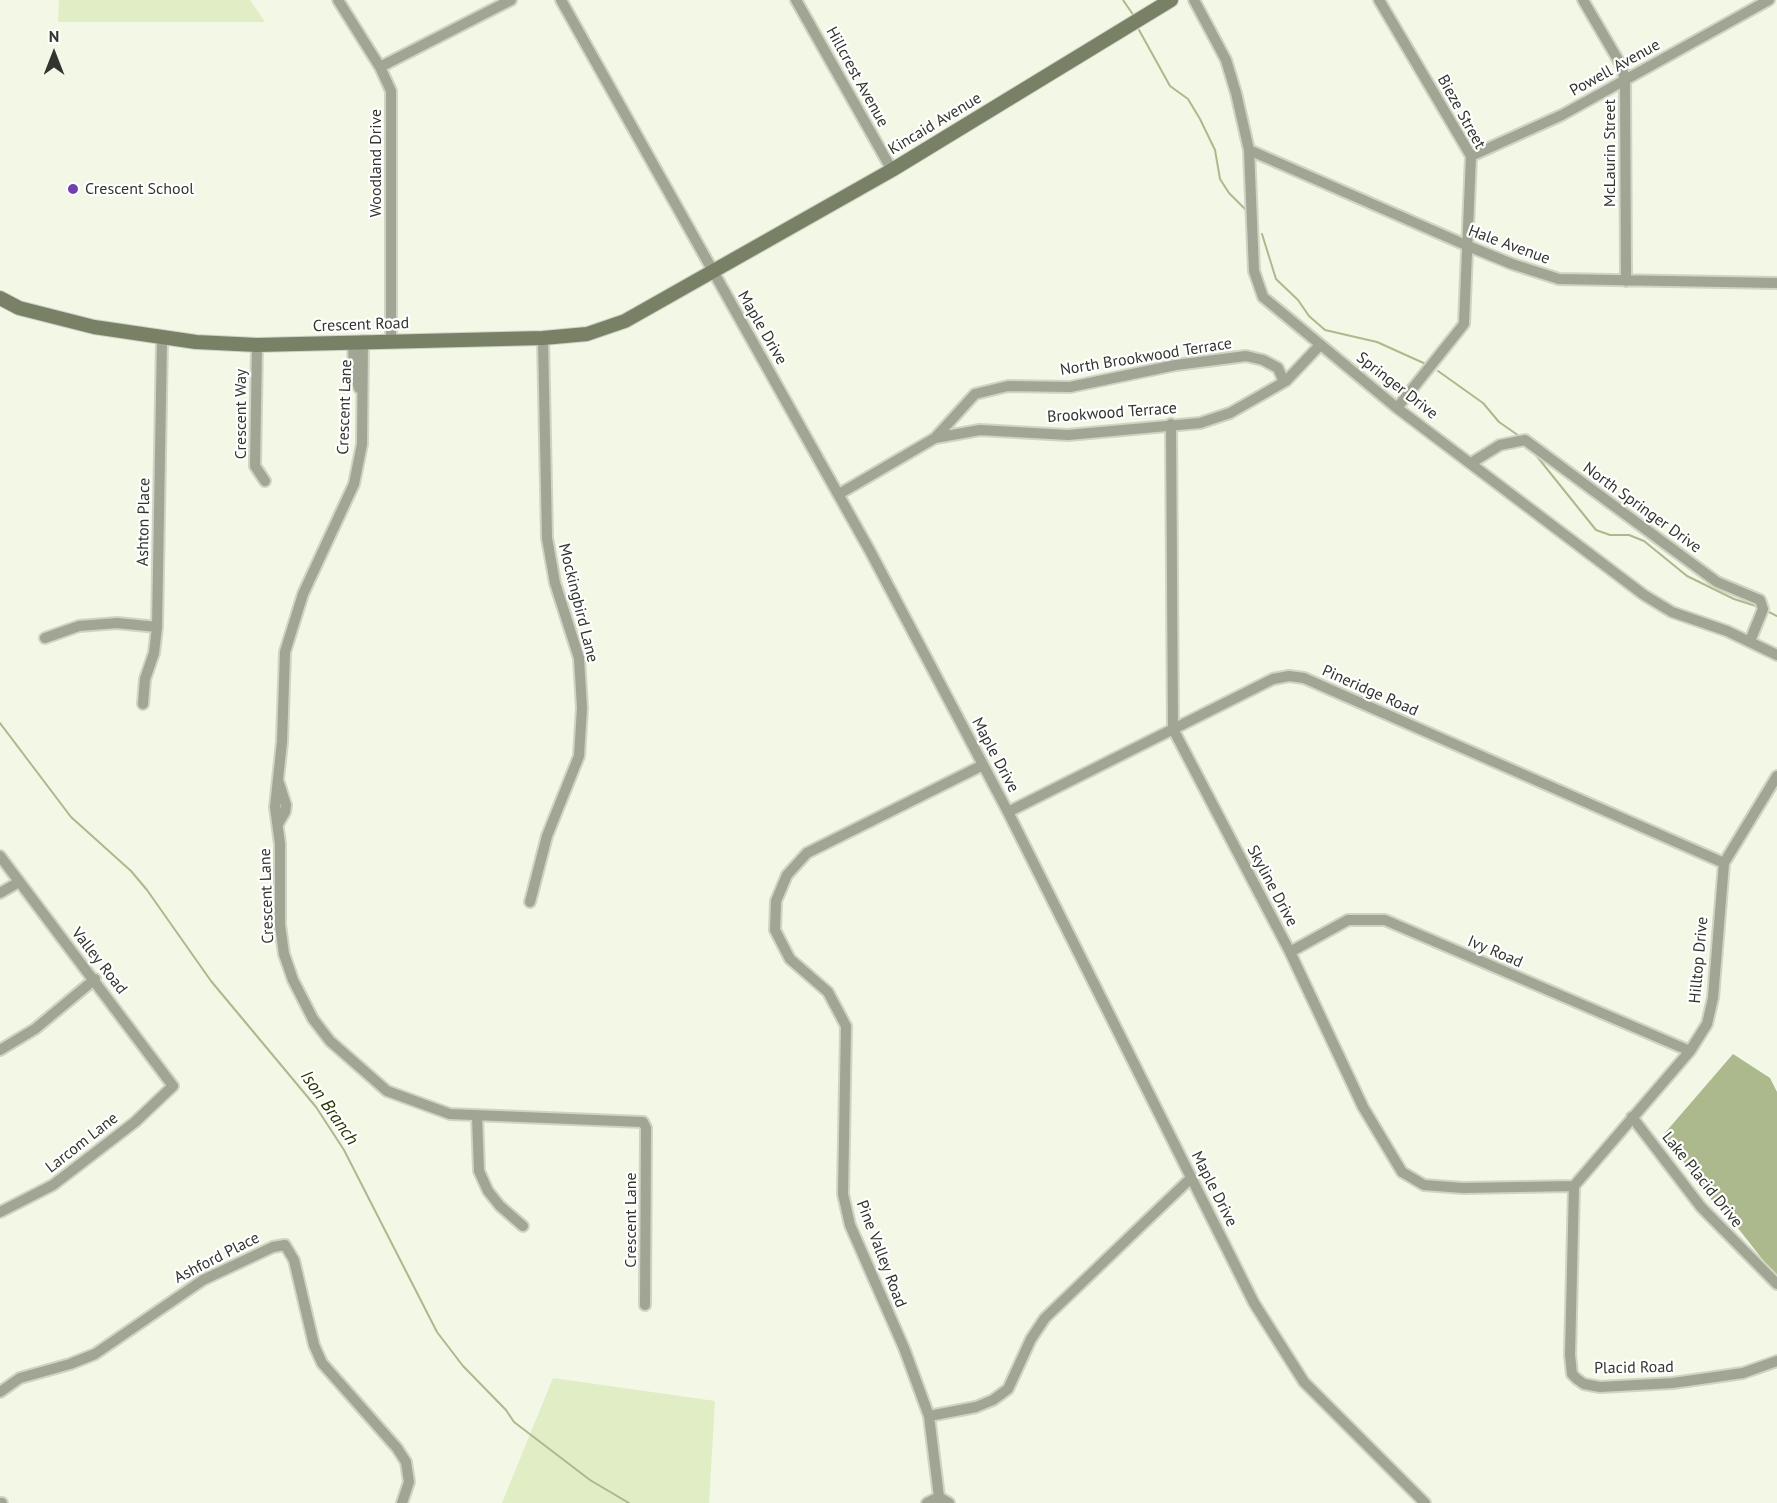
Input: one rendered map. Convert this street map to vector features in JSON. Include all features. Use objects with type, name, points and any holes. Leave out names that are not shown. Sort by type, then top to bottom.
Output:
[{"type":"street","name":"Woodland Drive","points":[[338,0],[380,67],[391,91],[391,340]]},
{"type":"street","points":[[380,67],[511,0]]},
{"type":"street","name":"Maple Drive","points":[[561,0],[839,494],[1008,812],[1254,1303],[1304,1382],[1425,1503]]},
{"type":"street","name":"Hillcrest Avenue","points":[[796,0],[892,170]]},
{"type":"street","name":"Kincaid Avenue","points":[[713,272],[892,170],[1171,0]]},
{"type":"street","name":"Springer Drive","points":[[1194,0],[1226,60],[1249,150],[1252,257],[1263,297],[1273,308],[1397,408],[1644,596],[1672,612],[1750,641],[1777,655]]},
{"type":"street","name":"Bieze Street","points":[[1378,0],[1472,156],[1464,324],[1397,408]]},
{"type":"street","name":"McLaurin Street","points":[[1583,0],[1621,64],[1625,80],[1626,281]]},
{"type":"street","name":"Powell Avenue","points":[[1472,156],[1562,115],[1769,0]]},
{"type":"street","name":"Hale Avenue","points":[[1249,150],[1468,246],[1512,264],[1559,279],[1777,284]]},
{"type":"street","name":"Crescent Road","points":[[0,298],[19,308],[94,327],[162,339],[257,345],[543,338],[587,334],[625,321],[713,272]]},
{"type":"street","name":"Mockingbird Lane","points":[[530,902],[547,836],[579,756],[582,708],[579,658],[555,583],[547,538],[543,338]]},
{"type":"street","name":"Ashton Place","points":[[143,704],[145,679],[154,654],[157,627],[162,339]]},
{"type":"street","name":"Crescent Lane","points":[[358,342],[354,374],[361,397],[362,444],[354,484],[303,594],[285,652],[279,782],[275,807],[278,824],[280,925],[284,954],[293,980],[313,1019],[330,1041],[387,1091],[450,1114],[644,1122],[646,1128],[645,1305]]},
{"type":"street","name":"Crescent Way","points":[[257,345],[255,465],[265,481]]},
{"type":"street","points":[[1284,382],[1320,345]]},
{"type":"street","name":"North Brookwood Terrace","points":[[935,438],[975,394],[1008,386],[1070,387],[1176,365],[1246,356],[1263,360],[1278,368],[1284,382]]},
{"type":"street","name":"Brookwood Terrace","points":[[839,494],[935,438],[980,430],[1068,435],[1200,423],[1230,413],[1284,382]]},
{"type":"street","name":"Skyline Drive","points":[[1172,424],[1173,729],[1290,952],[1363,1107],[1402,1172],[1424,1185],[1463,1188],[1574,1186]]},
{"type":"street","name":"North Springer Drive","points":[[1471,463],[1500,445],[1525,440],[1717,582],[1760,600],[1763,609],[1750,641]]},
{"type":"street","points":[[45,638],[79,626],[117,623],[157,627]]},
{"type":"street","name":"Pineridge Road","points":[[1008,812],[1273,680],[1289,676],[1304,678],[1724,863]]},
{"type":"street","name":"Pine Valley Road","points":[[944,1500],[928,1416],[904,1348],[850,1225],[846,1210],[842,1186],[846,1026],[828,992],[790,959],[775,930],[776,901],[787,875],[807,853],[983,765]]},
{"type":"street","name":"Hilltop Drive","points":[[1574,1186],[1690,1051],[1707,1024],[1713,998],[1724,863],[1777,776]]},
{"type":"street","name":"Valley Road","points":[[0,856],[96,979],[174,1086]]},
{"type":"street","points":[[0,893],[19,882]]},
{"type":"street","name":"Ivy Road","points":[[1290,952],[1348,920],[1385,920],[1690,1051]]},
{"type":"street","points":[[0,1050],[35,1029],[96,979]]},
{"type":"street","name":"Larcom Lane","points":[[0,1212],[53,1185],[135,1122],[174,1086]]},
{"type":"street","points":[[477,1116],[479,1171],[488,1191],[500,1206],[523,1226]]},
{"type":"street","name":"Lake Placid Drive","points":[[1632,1117],[1701,1207],[1777,1284]]},
{"type":"street","points":[[928,1416],[976,1407],[993,1400],[1008,1389],[1031,1339],[1045,1318],[1191,1178]]},
{"type":"street","name":"Placid Road","points":[[1574,1186],[1570,1355],[1572,1374],[1577,1379],[1584,1384],[1600,1387],[1672,1383],[1743,1372],[1777,1361]]},
{"type":"street","name":"Ashford Place","points":[[0,1392],[20,1378],[70,1364],[95,1354],[195,1284],[273,1247],[285,1245],[292,1253],[314,1345],[322,1364],[398,1448],[406,1462],[409,1482],[402,1503]]},
{"type":"street","points":[[927,1503],[944,1500]]},
{"type":"shaded area","points":[[59,0],[250,0],[265,22],[58,22]]},
{"type":"shaded area","points":[[1733,1054],[1770,1078],[1777,1092],[1777,1278],[1734,1223],[1708,1196],[1664,1134]]},
{"type":"shaded area","points":[[553,1378],[715,1401],[709,1503],[502,1503]]},
{"type":"waterway","points":[[1123,0],[1134,16]]},
{"type":"waterway","points":[[1139,30],[1170,86],[1188,99],[1200,119],[1215,150],[1220,179],[1229,193],[1247,211]]},
{"type":"waterway","points":[[1262,234],[1276,279],[1298,300],[1309,316],[1325,330],[1377,342],[1428,365]]},
{"type":"waterway","points":[[1438,371],[1483,403],[1499,422],[1522,438]]},
{"type":"waterway","points":[[1535,454],[1596,530],[1610,535],[1629,535],[1644,541],[1687,576],[1734,599],[1759,607]]},
{"type":"waterway","points":[[1767,611],[1777,616]]},
{"type":"waterway","name":"Ison Branch","points":[[0,723],[71,817],[131,871],[147,890],[211,981],[316,1107],[344,1150],[437,1332],[463,1366],[506,1410],[514,1422],[590,1480],[629,1503]]},
{"type":"place","name":"Crescent School","points":[[73,189]]}]
